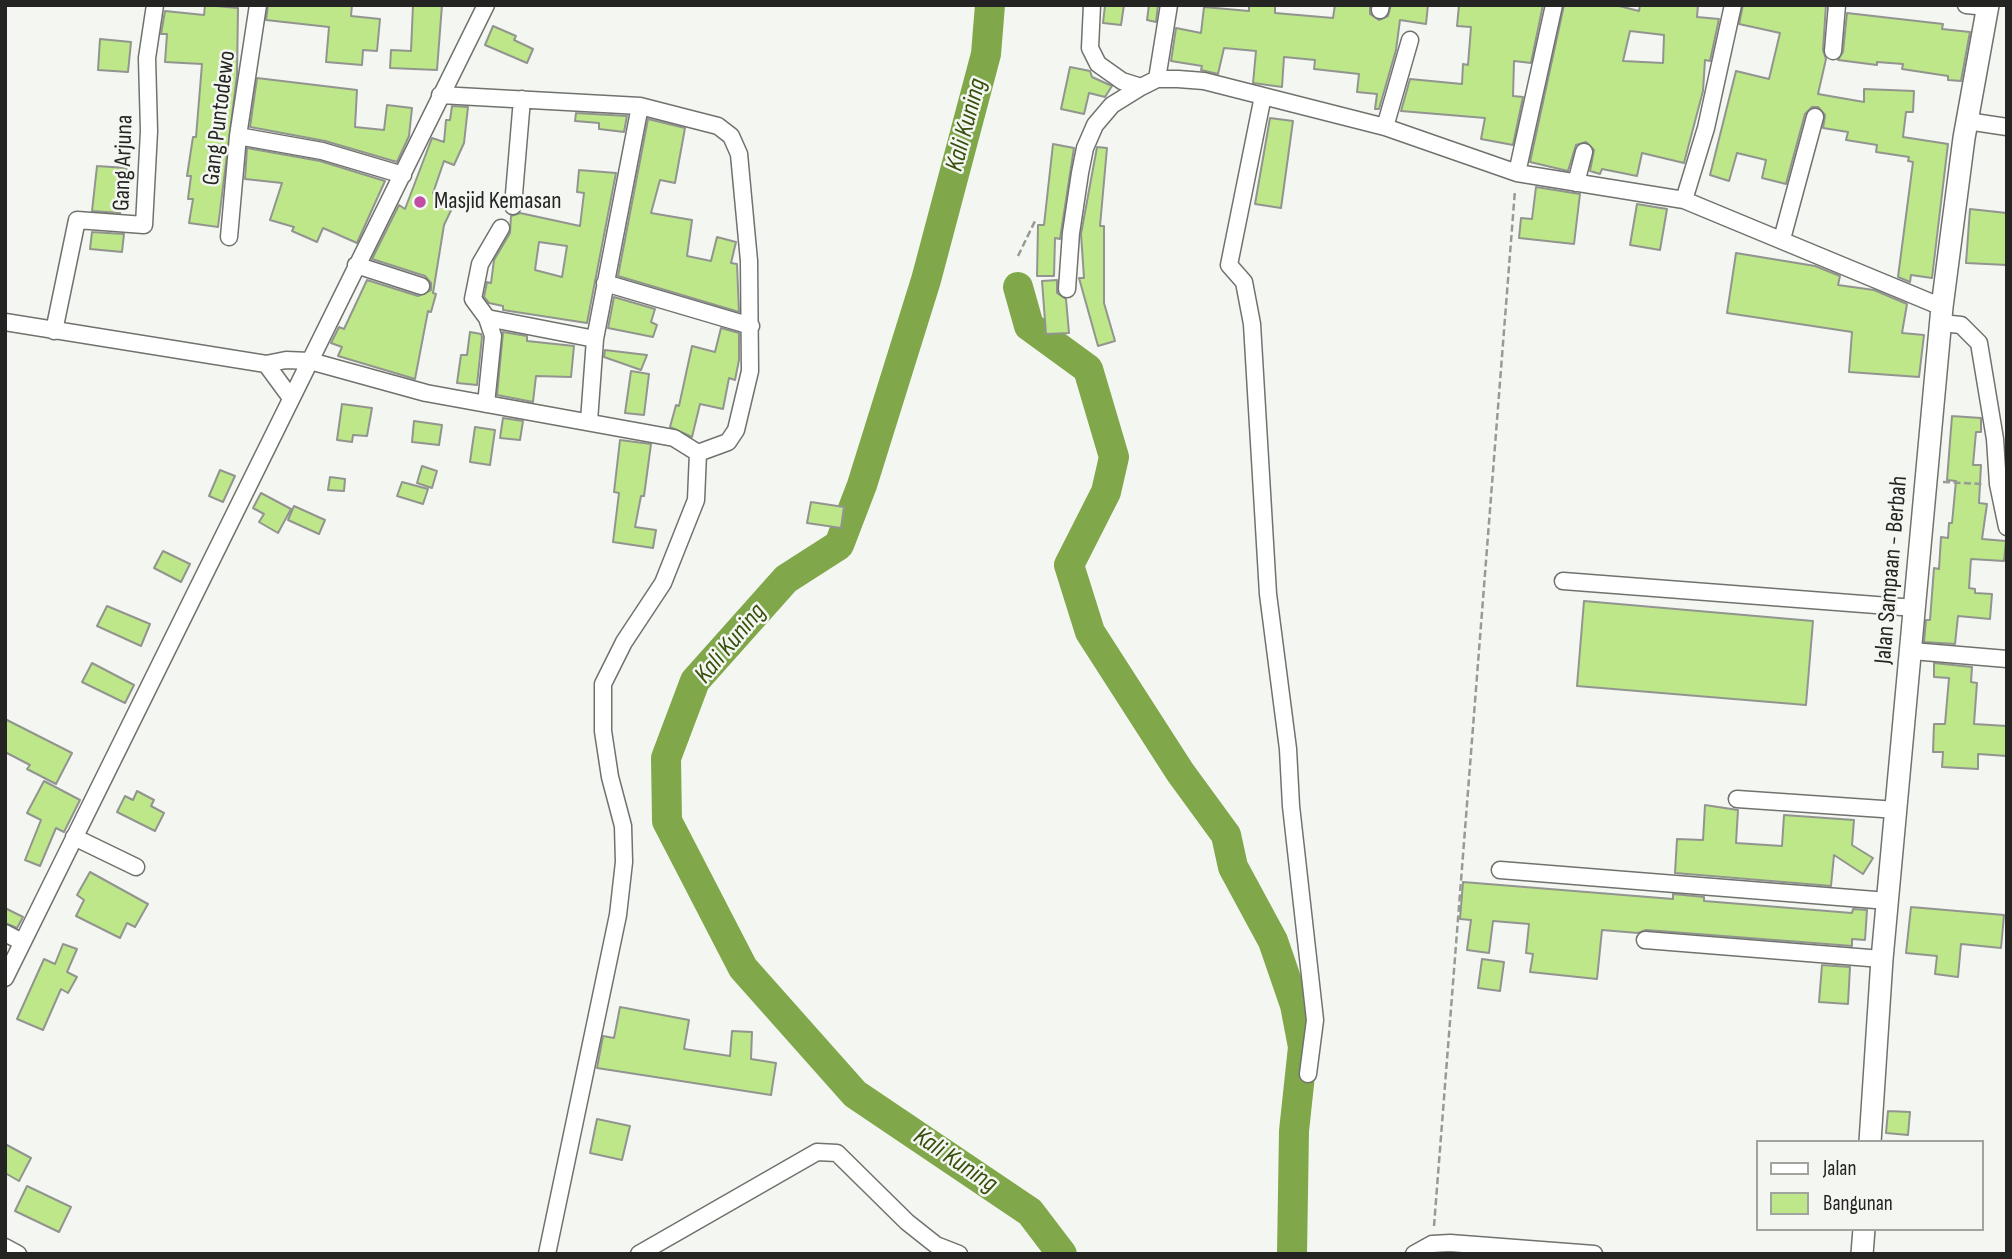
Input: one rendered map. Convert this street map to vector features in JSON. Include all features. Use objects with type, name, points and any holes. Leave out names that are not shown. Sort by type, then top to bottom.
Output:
[{"type":"main road","name":"Jalan Sampaan - Berbah","points":[[1870,1140],[1882,959],[1941,315],[1981,6]]},
{"type":"main road","points":[[1862,1254],[1864,1231]]},
{"type":"street","name":"Gang Arjuna","points":[[54,331],[77,220],[144,225],[149,131],[148,50],[155,5]]},
{"type":"street","name":"Gang Puntodewo","points":[[229,237],[238,136],[258,5]]},
{"type":"street","points":[[5,978],[486,5]]},
{"type":"street","points":[[1092,5],[1090,48],[1098,64],[1122,81],[1141,87]]},
{"type":"street","points":[[1157,79],[1169,5]]},
{"type":"street","points":[[1517,173],[1554,5]]},
{"type":"street","points":[[1684,200],[1706,128],[1732,5]]},
{"type":"street","points":[[1833,51],[1837,5]]},
{"type":"street","points":[[1385,127],[1410,40]]},
{"type":"street","points":[[1067,289],[1071,233],[1085,148],[1095,125],[1112,105],[1157,79],[1204,81],[1385,127],[1517,173],[1684,200],[1782,239],[1941,315],[1961,325],[1979,343],[1995,439],[1998,484],[2007,527]]},
{"type":"street","points":[[440,94],[640,106],[718,127],[731,136],[739,154],[751,326],[750,371],[736,430],[728,442],[698,453]]},
{"type":"street","points":[[1263,96],[1229,265],[1244,282],[1252,324],[1268,594],[1288,749],[1291,806],[1315,1020],[1308,1074]]},
{"type":"street","points":[[513,206],[522,99]]},
{"type":"street","points":[[589,421],[595,340],[640,106]]},
{"type":"street","points":[[1782,239],[1815,117]]},
{"type":"street","points":[[1968,121],[2007,127]]},
{"type":"street","points":[[238,136],[322,151],[403,175]]},
{"type":"street","points":[[1576,183],[1584,152]]},
{"type":"street","points":[[486,404],[492,336],[487,318],[473,299],[480,264],[501,228]]},
{"type":"street","points":[[356,265],[421,286]]},
{"type":"street","points":[[605,284],[751,326]]},
{"type":"street","points":[[487,318],[595,340]]},
{"type":"street","points":[[5,321],[266,365],[286,360],[310,361],[426,393],[674,438],[698,453]]},
{"type":"street","points":[[266,365],[290,398]]},
{"type":"street","points":[[547,1254],[618,915],[622,875],[623,826],[610,777],[603,731],[603,684],[624,642],[663,583],[695,500],[698,453]]},
{"type":"street","points":[[1563,581],[1915,608]]},
{"type":"street","points":[[1912,651],[2007,659]]},
{"type":"street","points":[[1737,799],[1897,810]]},
{"type":"street","points":[[74,837],[136,867]]},
{"type":"street","points":[[1500,870],[1888,901]]},
{"type":"street","points":[[5,933],[22,943]]},
{"type":"street","points":[[1645,940],[1882,959]]},
{"type":"street","points":[[639,1254],[817,1152],[837,1153],[907,1222],[936,1245],[955,1253]]},
{"type":"street","points":[[1414,1254],[1432,1244],[1594,1254]]},
{"type":"street","points":[[5,1247],[19,1254]]},
{"type":"path","points":[[1432,1244],[1517,173]]},
{"type":"path","points":[[1018,256],[1035,221]]},
{"type":"path","points":[[1926,481],[1998,484]]},
{"type":"building","points":[[205,5],[238,8],[237,75],[218,227],[189,223],[193,199],[188,199],[191,176],[187,176],[193,137],[196,137],[202,64],[165,62],[167,34],[161,34],[165,11],[204,15]]},
{"type":"building","points":[[268,5],[352,5],[351,16],[380,19],[377,51],[363,50],[362,65],[326,62],[329,27],[266,20]]},
{"type":"building","points":[[413,5],[442,5],[437,70],[390,68],[391,50],[411,51]]},
{"type":"building","points":[[1105,5],[1124,5],[1121,25],[1103,23]]},
{"type":"building","points":[[1149,5],[1158,5],[1156,22],[1147,20]]},
{"type":"building","points":[[1249,5],[1275,5],[1275,13],[1333,18],[1335,5],[1370,5],[1370,14],[1379,20],[1388,16],[1391,5],[1428,5],[1426,24],[1400,20],[1396,50],[1379,109],[1375,109],[1377,94],[1357,92],[1359,74],[1314,69],[1315,60],[1284,57],[1282,87],[1253,83],[1256,51],[1224,48],[1218,74],[1201,70],[1202,66],[1171,61],[1176,28],[1201,33],[1204,7],[1249,11]]},
{"type":"building","points":[[1459,5],[1543,5],[1531,63],[1514,61],[1513,96],[1523,97],[1513,145],[1481,139],[1485,118],[1401,111],[1410,79],[1462,84],[1463,64],[1468,65],[1471,27],[1457,26]]},
{"type":"building","points":[[1564,5],[1615,5],[1639,11],[1640,5],[1698,5],[1697,17],[1719,19],[1710,61],[1705,60],[1703,91],[1684,163],[1642,153],[1637,176],[1602,169],[1600,174],[1590,171],[1594,150],[1586,142],[1576,145],[1568,171],[1530,162]],"holes":[[[1630,31],[1664,35],[1663,63],[1623,61]]]},
{"type":"building","points":[[1743,5],[1826,5],[1823,50],[1826,59],[1818,94],[1864,102],[1864,89],[1914,91],[1913,112],[1906,112],[1903,137],[1948,144],[1932,278],[1911,275],[1910,282],[1898,277],[1913,162],[1908,161],[1909,157],[1876,152],[1877,145],[1846,140],[1848,132],[1823,128],[1825,115],[1818,107],[1812,107],[1805,114],[1786,184],[1762,178],[1766,160],[1737,153],[1729,181],[1710,175],[1736,71],[1769,79],[1780,33],[1739,24]]},
{"type":"building","points":[[1847,13],[1943,24],[1942,29],[1970,32],[1961,81],[1948,80],[1948,76],[1902,69],[1903,64],[1877,62],[1877,65],[1838,60],[1843,52]]},
{"type":"building","points":[[493,26],[516,36],[514,40],[533,49],[527,63],[485,45]]},
{"type":"building","points":[[100,39],[131,42],[128,72],[98,70]]},
{"type":"building","points":[[1070,67],[1090,71],[1092,77],[1112,86],[1105,97],[1089,93],[1084,114],[1061,109]]},
{"type":"building","points":[[257,78],[357,90],[355,127],[384,130],[387,105],[412,108],[409,136],[397,162],[325,141],[250,127]]},
{"type":"building","points":[[452,106],[468,107],[464,143],[454,165],[444,161],[433,193],[455,202],[444,225],[433,293],[436,294],[431,312],[428,311],[415,379],[338,356],[342,347],[331,343],[339,327],[344,329],[367,280],[418,296],[431,290],[431,283],[425,276],[372,259],[399,205],[405,209],[432,138],[444,142],[446,120],[450,120]]},
{"type":"building","points":[[576,113],[627,116],[624,132],[599,129],[599,123],[575,121]]},
{"type":"building","points":[[1270,118],[1293,121],[1281,208],[1255,204]]},
{"type":"building","points":[[648,119],[685,128],[675,183],[660,180],[651,213],[692,220],[687,256],[711,261],[717,237],[736,242],[731,263],[737,264],[739,312],[618,276]]},
{"type":"building","points":[[1053,144],[1074,148],[1060,239],[1055,238],[1054,276],[1037,276],[1038,225],[1044,225]]},
{"type":"building","points":[[1097,147],[1107,148],[1100,226],[1104,226],[1104,303],[1115,341],[1098,346],[1079,278],[1084,278],[1081,234]]},
{"type":"building","points":[[247,148],[320,161],[385,181],[357,243],[323,228],[317,242],[292,231],[294,227],[270,220],[282,183],[245,179]]},
{"type":"building","points":[[97,166],[127,168],[120,213],[92,211]]},
{"type":"building","points":[[579,170],[616,173],[587,323],[503,310],[503,306],[489,303],[484,297],[487,282],[491,283],[494,260],[510,233],[511,216],[520,213],[580,226],[584,193],[577,192]],"holes":[[[539,242],[567,246],[562,277],[535,270]]]},
{"type":"building","points":[[1536,187],[1580,194],[1574,244],[1519,238],[1521,218],[1532,219]]},
{"type":"building","points":[[1637,204],[1667,209],[1660,250],[1630,245]]},
{"type":"building","points":[[1970,209],[2007,213],[2007,265],[1966,263]]},
{"type":"building","points":[[92,232],[124,234],[122,252],[90,249]]},
{"type":"building","points":[[1736,253],[1815,266],[1840,276],[1838,285],[1874,290],[1907,304],[1902,333],[1924,335],[1919,377],[1849,372],[1852,332],[1727,313]]},
{"type":"building","points":[[1057,280],[1057,293],[1066,299],[1069,333],[1046,334],[1042,281]]},
{"type":"building","points":[[614,297],[655,309],[651,322],[657,325],[653,337],[608,328]]},
{"type":"building","points":[[721,328],[739,333],[739,360],[735,380],[729,378],[723,409],[700,404],[692,437],[670,427],[676,405],[679,406],[692,346],[715,352]]},
{"type":"building","points":[[470,332],[481,334],[482,337],[477,385],[457,383],[461,355],[467,355]]},
{"type":"building","points":[[503,332],[527,336],[527,341],[574,346],[571,377],[536,376],[533,402],[497,395]]},
{"type":"building","points":[[605,350],[647,355],[641,370],[604,357]]},
{"type":"building","points":[[631,371],[649,374],[644,415],[625,413]]},
{"type":"building","points":[[342,404],[372,408],[367,436],[353,435],[352,442],[337,440]]},
{"type":"building","points":[[1952,416],[1981,418],[1981,432],[1976,432],[1973,465],[1981,465],[1979,503],[1987,504],[1982,539],[2006,541],[2004,561],[1971,559],[1969,588],[1975,589],[1975,593],[1992,594],[1990,619],[1958,616],[1955,644],[1924,642],[1926,620],[1930,620],[1934,568],[1939,569],[1941,537],[1948,538],[1949,523],[1952,523],[1956,481],[1947,480]]},
{"type":"building","points":[[503,418],[523,421],[520,440],[500,438]]},
{"type":"building","points":[[414,421],[442,425],[439,445],[412,442]]},
{"type":"building","points":[[475,427],[495,430],[490,465],[470,462]]},
{"type":"building","points":[[620,440],[651,444],[644,496],[641,496],[635,527],[656,530],[653,548],[613,542],[619,493],[614,492]]},
{"type":"building","points":[[422,466],[437,471],[432,488],[417,483]]},
{"type":"building","points":[[220,470],[235,476],[223,502],[209,496]]},
{"type":"building","points":[[330,477],[345,479],[344,491],[328,490]]},
{"type":"building","points":[[402,482],[428,489],[423,504],[397,496]]},
{"type":"building","points":[[261,493],[291,509],[278,533],[259,522],[264,514],[253,508]]},
{"type":"building","points":[[811,502],[844,507],[841,528],[807,523]]},
{"type":"building","points":[[294,506],[325,520],[319,534],[288,520]]},
{"type":"building","points":[[163,551],[190,564],[181,582],[154,568]]},
{"type":"building","points":[[1584,601],[1813,621],[1806,705],[1577,686]]},
{"type":"building","points":[[107,606],[150,624],[141,646],[97,626]]},
{"type":"building","points":[[92,663],[134,685],[125,703],[82,682]]},
{"type":"building","points":[[1934,663],[1972,667],[1971,682],[1977,683],[1974,724],[2007,726],[2007,756],[1978,754],[1978,769],[1942,767],[1943,752],[1933,752],[1934,724],[1945,724],[1949,678],[1934,677]]},
{"type":"building","points":[[5,719],[72,753],[56,784],[27,769],[30,765],[5,752]]},
{"type":"building","points":[[44,781],[80,800],[64,832],[56,828],[40,866],[25,860],[41,820],[27,813]]},
{"type":"building","points":[[137,791],[154,800],[151,806],[164,813],[155,831],[117,812],[125,796],[133,800]]},
{"type":"building","points":[[1705,805],[1738,810],[1736,843],[1782,846],[1784,815],[1854,820],[1852,845],[1873,858],[1863,874],[1834,855],[1831,886],[1675,873],[1677,839],[1703,840]]},
{"type":"building","points":[[90,872],[148,904],[135,927],[127,923],[120,938],[76,916],[84,900],[77,895]]},
{"type":"building","points":[[1463,882],[1673,899],[1673,894],[1704,897],[1704,901],[1852,913],[1853,909],[1867,910],[1865,940],[1852,939],[1852,946],[1646,930],[1638,933],[1602,930],[1597,979],[1530,972],[1533,954],[1526,953],[1529,924],[1493,921],[1489,953],[1467,950],[1471,920],[1460,919]]},
{"type":"building","points":[[1911,907],[2004,915],[2001,948],[1961,944],[1958,977],[1935,974],[1937,956],[1906,953]]},
{"type":"building","points":[[5,908],[23,917],[17,928],[5,923]]},
{"type":"building","points":[[63,944],[77,949],[67,972],[77,977],[68,993],[61,989],[43,1030],[17,1019],[44,959],[55,964]]},
{"type":"building","points":[[1482,959],[1504,962],[1500,991],[1478,988]]},
{"type":"building","points":[[1822,965],[1850,967],[1848,1004],[1819,1002]]},
{"type":"building","points":[[620,1007],[689,1020],[684,1049],[730,1056],[732,1031],[752,1032],[751,1059],[776,1063],[771,1095],[597,1068],[603,1036],[614,1038]]},
{"type":"building","points":[[1888,1111],[1910,1112],[1908,1135],[1886,1133]]},
{"type":"building","points":[[597,1119],[630,1126],[622,1160],[590,1153]]},
{"type":"building","points":[[5,1144],[31,1158],[19,1181],[5,1173]]},
{"type":"building","points":[[27,1186],[71,1207],[59,1232],[15,1211]]},
{"type":"waterway","name":"Kali Kuning","points":[[990,5],[986,54],[926,280],[862,485],[839,545],[786,579],[695,681],[666,758],[667,821],[743,968],[855,1094],[1030,1212],[1062,1254]]},
{"type":"waterway","points":[[1018,287],[1029,326],[1088,369],[1114,457],[1106,492],[1069,565],[1090,632],[1180,772],[1226,835],[1233,867],[1273,941],[1295,1005],[1303,1047],[1294,1131],[1292,1254]]},
{"type":"place","name":"Masjid Kemasan","points":[[420,202]]}]
